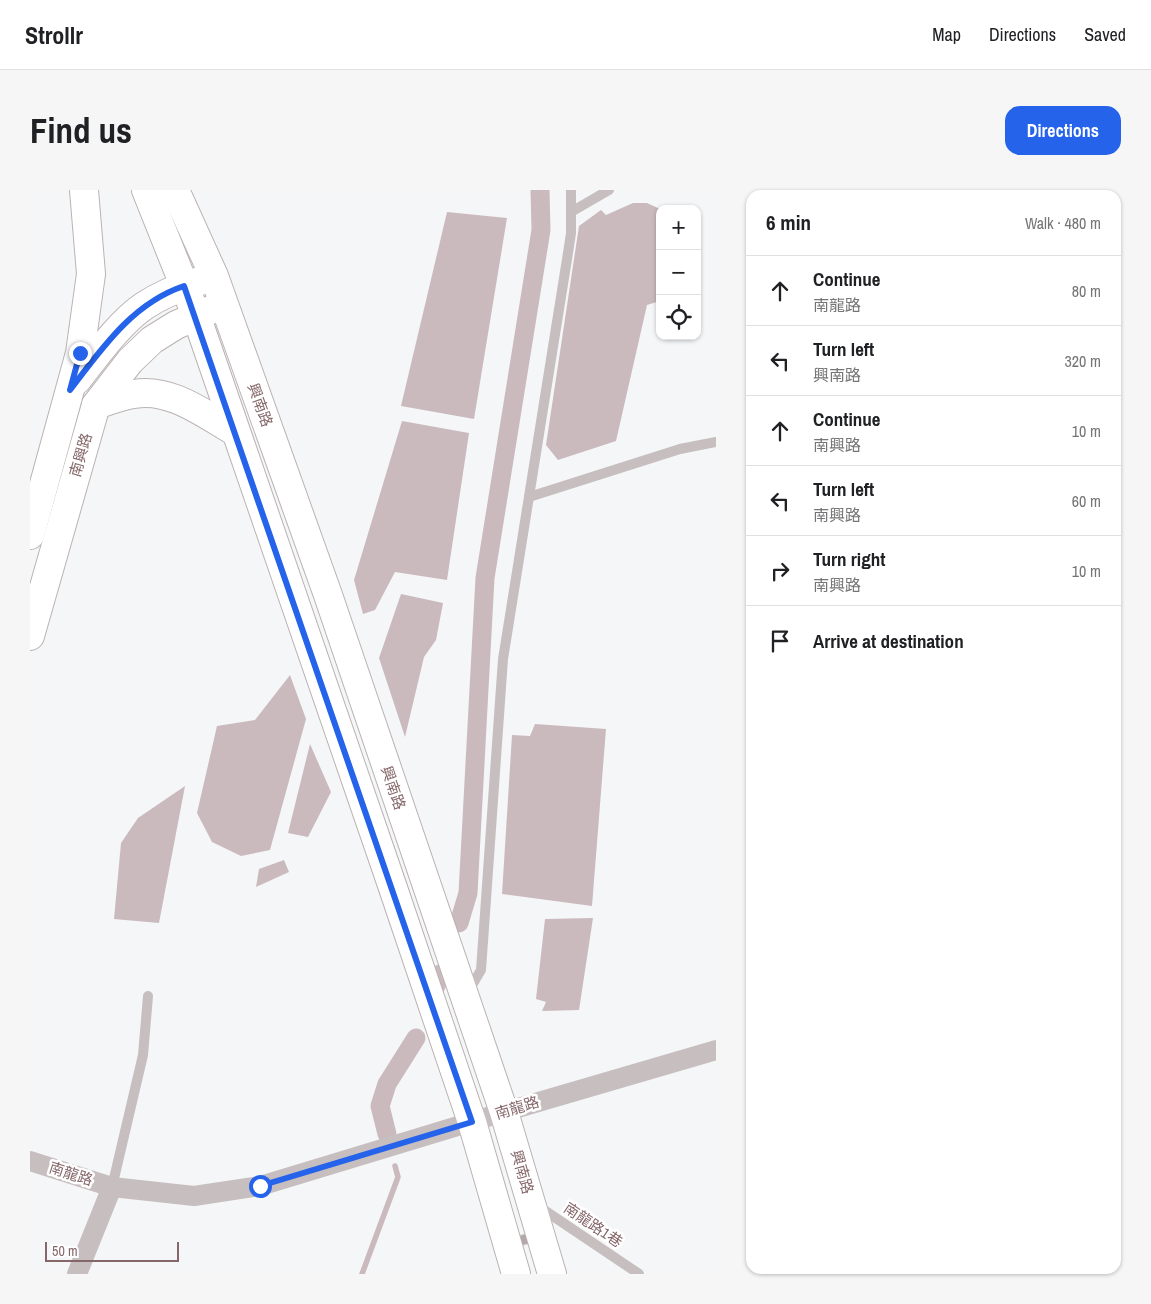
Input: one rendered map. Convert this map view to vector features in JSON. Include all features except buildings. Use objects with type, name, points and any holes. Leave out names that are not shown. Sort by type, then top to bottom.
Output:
[{"type":"main road","name":"南興路","points":[[30,535],[80,353],[91,274],[84,190]]},
{"type":"main road","points":[[146,190],[196,315],[234,431],[472,1122],[516,1274]]},
{"type":"main road","points":[[176,190],[214,276],[224,305]]},
{"type":"main road","name":"南興路","points":[[70,390],[106,343],[142,307],[170,291],[214,276]]},
{"type":"main road","name":"南興路","points":[[30,636],[96,405],[130,361],[152,340],[196,315],[224,305]]},
{"type":"main road","name":"興南路","points":[[224,305],[325,586],[504,1112],[552,1274]]},
{"type":"main road","points":[[96,405],[134,394],[162,394],[181,401],[234,431]]},
{"type":"street","name":"南龍路","points":[[30,1161],[112,1187],[194,1196],[260,1186],[716,1050]]},
{"type":"street","name":"南龍路","points":[[77,1274],[112,1187]]},
{"type":"lane","points":[[464,998],[481,970],[503,659],[568,253],[571,190]]},
{"type":"lane","points":[[571,212],[609,190]]},
{"type":"lane","points":[[529,497],[680,449],[716,442]]},
{"type":"lane","name":"南龍路","points":[[112,1187],[143,1055],[148,996]]},
{"type":"lane","name":"南龍路1巷","points":[[531,1201],[639,1274]]},
{"type":"shaded area","points":[[633,203],[647,203],[656,207],[656,302],[647,305],[616,441],[558,460],[546,445],[579,226],[601,210],[606,215]]},
{"type":"shaded area","points":[[447,212],[507,218],[474,419],[401,406]]},
{"type":"shaded area","points":[[402,421],[469,433],[447,580],[395,572],[375,610],[363,614],[354,580]]},
{"type":"shaded area","points":[[401,594],[443,603],[436,640],[424,657],[405,737],[379,658]]},
{"type":"shaded area","points":[[290,675],[306,719],[270,850],[241,856],[212,842],[197,813],[217,726],[255,720]]},
{"type":"shaded area","points":[[535,724],[606,729],[592,906],[502,894],[512,735],[530,736]]},
{"type":"shaded area","points":[[310,744],[331,792],[308,837],[288,833]]},
{"type":"shaded area","points":[[185,786],[159,923],[114,919],[121,843],[138,818]]},
{"type":"shaded area","points":[[284,860],[289,872],[256,887],[259,869]]},
{"type":"shaded area","points":[[593,918],[579,1010],[542,1011],[546,1002],[536,999],[545,919]]},
{"type":"waterway","points":[[459,923],[468,893],[485,578],[541,230],[540,190]]},
{"type":"waterway","points":[[436,986],[440,974]]},
{"type":"waterway","points":[[387,1134],[380,1106],[387,1084],[416,1038]]},
{"type":"waterway","points":[[362,1274],[398,1177],[395,1166]]},
{"type":"route","points":[[80,353],[70,390],[106,343],[142,307],[170,291],[184,286],[196,315],[234,431],[392,885],[472,1122],[260,1186]]}]
